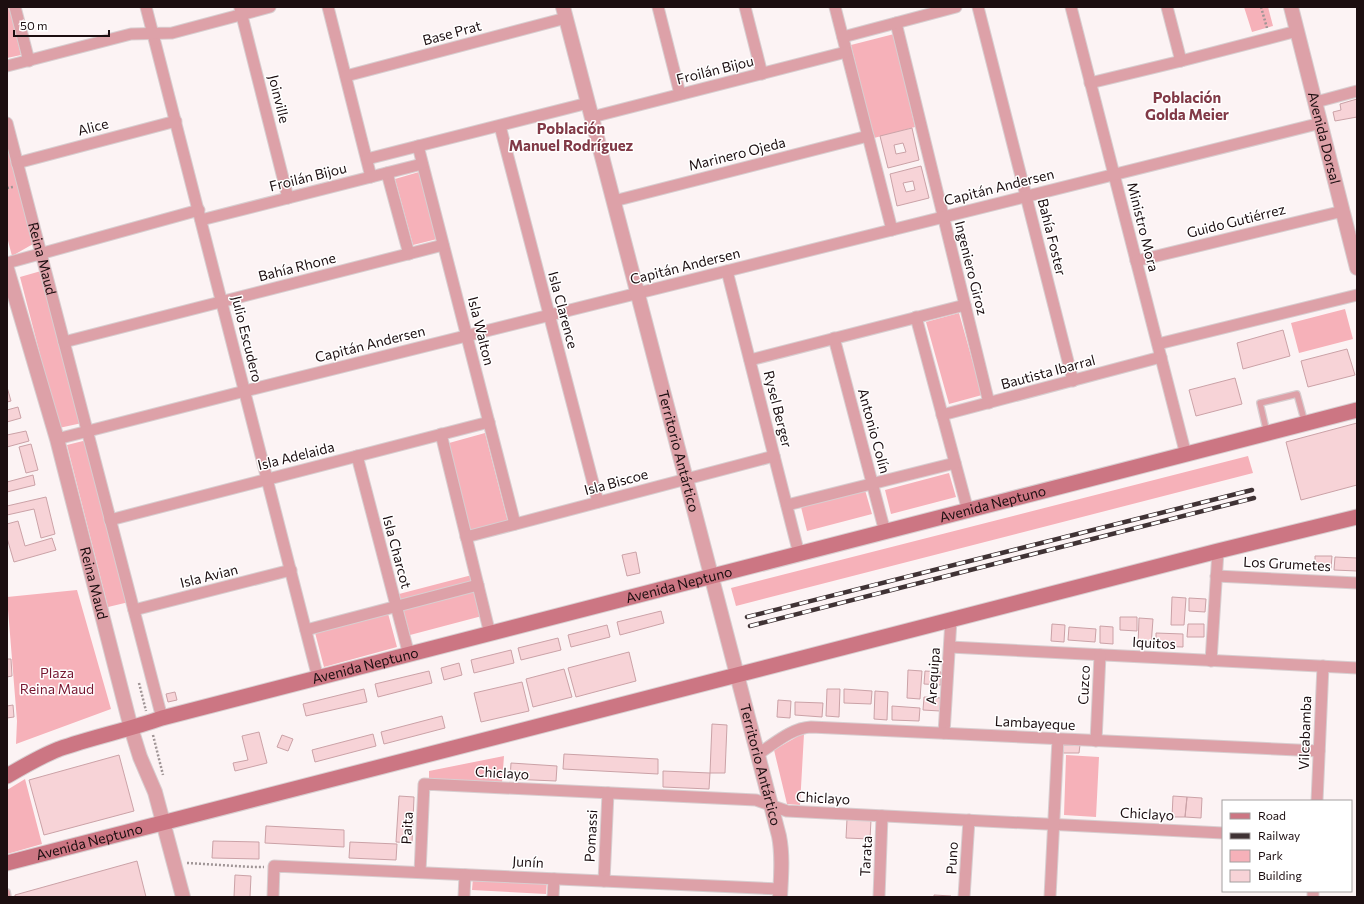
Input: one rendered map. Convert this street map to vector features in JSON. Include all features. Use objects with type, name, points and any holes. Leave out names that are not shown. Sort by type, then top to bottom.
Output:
[{"type":"main road","name":"Avenida Neptuno","points":[[7,776],[33,761],[60,749],[162,718],[1357,410]]},
{"type":"main road","name":"Avenida Neptuno","points":[[7,863],[1218,551],[1357,517]]},
{"type":"street","points":[[15,7],[29,61]]},
{"type":"street","name":"Julio Escudero","points":[[146,7],[318,678]]},
{"type":"street","points":[[7,66],[131,34],[172,33],[241,11],[270,7]]},
{"type":"street","points":[[328,7],[371,177]]},
{"type":"street","points":[[658,7],[680,94]]},
{"type":"street","points":[[745,7],[762,74]]},
{"type":"street","points":[[835,7],[892,230]]},
{"type":"street","points":[[842,37],[956,7]]},
{"type":"street","name":"Bahía Foster","points":[[978,7],[1073,381]]},
{"type":"street","name":"Ministro Mora","points":[[1071,7],[1186,454]]},
{"type":"street","points":[[1167,7],[1181,62]]},
{"type":"street","name":"Avenida Dorsal","points":[[1291,7],[1357,268]]},
{"type":"street","name":"Joinville","points":[[241,11],[288,198]]},
{"type":"street","name":"Base Prat","points":[[346,76],[565,13]]},
{"type":"street","name":"Territorio Antártico","points":[[565,13],[772,806],[781,846],[780,893]]},
{"type":"street","name":"Ingeniero Giroz","points":[[896,23],[989,403]]},
{"type":"street","points":[[1090,83],[1181,62],[1298,31]]},
{"type":"street","name":"Froilán Bijou","points":[[592,117],[846,52]]},
{"type":"street","points":[[1316,102],[1357,91]]},
{"type":"street","points":[[367,159],[588,103]]},
{"type":"street","name":"Alice","points":[[17,163],[176,121]]},
{"type":"street","name":"Reina Maud","points":[[7,123],[162,718]]},
{"type":"street","name":"Capitán Andersen","points":[[57,439],[1321,123]]},
{"type":"street","name":"Isla Clarence","points":[[500,126],[598,502]]},
{"type":"street","name":"Marinero Ojeda","points":[[614,201],[868,136]]},
{"type":"street","name":"Isla Walton","points":[[418,146],[515,524]]},
{"type":"street","name":"Froilán Bijou","points":[[7,263],[41,253],[200,215],[288,198],[422,164]]},
{"type":"street","points":[[387,173],[409,254]]},
{"type":"street","name":"Guido Gutiérrez","points":[[1136,261],[1343,211]]},
{"type":"street","name":"Bahía Rhone","points":[[64,342],[444,245]]},
{"type":"street","name":"Reina Maud","points":[[7,269],[57,439],[131,728],[140,757],[155,792],[183,897]]},
{"type":"street","name":"Rysel Berger","points":[[727,271],[799,554]]},
{"type":"street","points":[[1158,344],[1357,296]]},
{"type":"street","points":[[750,360],[965,305]]},
{"type":"street","points":[[916,317],[968,511]]},
{"type":"street","name":"Antonio Colín","points":[[834,338],[885,532]]},
{"type":"street","name":"Bautista Ibarral","points":[[942,415],[1161,357]]},
{"type":"street","name":"Isla Adelaida","points":[[110,520],[489,422]]},
{"type":"street","points":[[441,434],[490,634]]},
{"type":"street","name":"Isla Charcot","points":[[357,456],[409,654]]},
{"type":"street","name":"Isla Biscoe","points":[[466,537],[774,456]]},
{"type":"street","points":[[787,505],[955,463]]},
{"type":"street","points":[[1212,661],[1218,551]]},
{"type":"street","name":"Isla Avian","points":[[134,610],[291,570]]},
{"type":"street","name":"Los Grumetes","points":[[1216,576],[1357,583]]},
{"type":"street","points":[[306,630],[478,585]]},
{"type":"street","name":"Arequipa","points":[[944,734],[951,620]]},
{"type":"street","name":"Iquitos","points":[[950,647],[1357,668]]},
{"type":"street","name":"Cuzco","points":[[1096,741],[1100,655]]},
{"type":"street","name":"Vilcabamba","points":[[1317,800],[1323,666]]},
{"type":"street","name":"Lambayeque","points":[[758,754],[793,731],[806,727],[1319,751]]},
{"type":"street","points":[[1050,897],[1058,739]]},
{"type":"street","name":"Chiclayo","points":[[424,784],[756,800],[787,811],[1222,833]]},
{"type":"street","name":"Paita","points":[[420,872],[424,784]]},
{"type":"street","name":"Pomassi","points":[[604,881],[608,793]]},
{"type":"street","name":"Tarata","points":[[879,897],[882,816]]},
{"type":"street","name":"Puno","points":[[964,897],[969,820]]},
{"type":"street","points":[[273,897],[274,866]]},
{"type":"street","name":"Junín","points":[[274,866],[604,881],[780,893]]},
{"type":"street","points":[[464,897],[465,874]]},
{"type":"street","points":[[553,897],[554,879]]},
{"type":"lane","points":[[1268,434],[1260,403],[1297,394],[1305,424]]},
{"type":"lane","points":[[7,892],[8,897]]},
{"type":"path","points":[[1261,7],[1270,38]]},
{"type":"path","points":[[174,862],[253,867],[274,866]]},
{"type":"green space","points":[[7,7],[10,7],[21,55],[7,58]]},
{"type":"green space","points":[[1244,7],[1268,7],[1273,26],[1252,32]]},
{"type":"green space","points":[[894,34],[915,127],[874,138],[851,45]]},
{"type":"green space","points":[[7,136],[33,244],[12,256],[7,237]]},
{"type":"green space","points":[[419,172],[437,239],[413,245],[395,179]]},
{"type":"green space","points":[[41,271],[82,423],[59,428],[20,277]]},
{"type":"green space","points":[[1345,309],[1353,339],[1299,353],[1291,323]]},
{"type":"green space","points":[[959,313],[982,395],[949,404],[926,322]]},
{"type":"green space","points":[[485,433],[508,522],[470,530],[449,443]]},
{"type":"green space","points":[[87,440],[129,602],[108,607],[67,445]]},
{"type":"green space","points":[[1248,456],[1253,473],[736,606],[731,588]]},
{"type":"green space","points":[[949,473],[956,497],[891,514],[885,490]]},
{"type":"green space","points":[[865,490],[872,514],[807,531],[801,507]]},
{"type":"green space","points":[[472,575],[482,616],[410,635],[399,594]]},
{"type":"green space","name":"Plaza Reina Maud","points":[[77,590],[111,709],[16,744],[17,721],[7,597]]},
{"type":"green space","points":[[386,606],[397,647],[324,667],[313,625]]},
{"type":"green space","points":[[804,734],[800,805],[787,804],[774,750]]},
{"type":"green space","points":[[1066,755],[1099,757],[1096,817],[1064,815]]},
{"type":"green space","points":[[504,756],[502,783],[429,779],[429,771]]},
{"type":"green space","points":[[25,779],[42,844],[7,854],[7,790]]},
{"type":"green space","points":[[473,878],[547,881],[546,894],[472,890]]},
{"type":"building","points":[[1357,99],[1357,117],[1335,121],[1333,112],[1341,110],[1340,104]]},
{"type":"building","points":[[912,128],[919,160],[888,168],[880,136]],"holes":[[[903,143],[906,152],[896,154],[894,145]]]},
{"type":"building","points":[[921,166],[929,198],[897,206],[890,174]],"holes":[[[913,181],[915,190],[906,192],[903,183]]]},
{"type":"building","points":[[1283,330],[1290,356],[1243,369],[1237,343]]},
{"type":"building","points":[[1347,349],[1355,375],[1308,387],[1301,361]]},
{"type":"building","points":[[1235,378],[1242,404],[1196,416],[1189,390]]},
{"type":"building","points":[[7,387],[11,401],[7,402]]},
{"type":"building","points":[[18,407],[21,418],[7,422],[7,410]]},
{"type":"building","points":[[1357,423],[1357,485],[1301,500],[1286,442]]},
{"type":"building","points":[[26,431],[29,441],[7,447],[7,435]]},
{"type":"building","points":[[31,444],[38,470],[26,473],[19,447]]},
{"type":"building","points":[[33,475],[35,485],[7,492],[7,482]]},
{"type":"building","points":[[46,497],[55,534],[41,538],[34,509],[7,515],[7,506]]},
{"type":"building","points":[[18,521],[25,546],[52,538],[56,550],[14,562],[7,538],[7,524]]},
{"type":"building","points":[[636,552],[640,573],[627,576],[622,555]]},
{"type":"building","points":[[1315,556],[1332,556],[1331,569],[1315,569]]},
{"type":"building","points":[[1335,557],[1357,558],[1357,571],[1334,570]]},
{"type":"building","points":[[1172,597],[1186,598],[1184,625],[1171,625]]},
{"type":"building","points":[[1189,598],[1206,599],[1205,612],[1189,611]]},
{"type":"building","points":[[661,611],[664,623],[620,635],[617,622]]},
{"type":"building","points":[[1120,617],[1137,617],[1137,631],[1120,630]]},
{"type":"building","points":[[1139,618],[1153,619],[1151,646],[1138,646]]},
{"type":"building","points":[[1052,624],[1065,625],[1064,642],[1051,641]]},
{"type":"building","points":[[1188,624],[1204,624],[1204,637],[1187,637]]},
{"type":"building","points":[[607,625],[610,637],[571,647],[568,635]]},
{"type":"building","points":[[1100,626],[1113,627],[1113,644],[1100,643]]},
{"type":"building","points":[[1069,627],[1096,629],[1095,642],[1068,640]]},
{"type":"building","points":[[1156,633],[1183,634],[1183,647],[1156,646]]},
{"type":"building","points":[[558,638],[561,650],[521,660],[518,648]]},
{"type":"building","points":[[511,650],[514,663],[474,673],[471,660]]},
{"type":"building","points":[[629,652],[636,681],[576,697],[568,668]]},
{"type":"building","points":[[7,659],[11,659],[12,676],[7,677]]},
{"type":"building","points":[[459,663],[462,675],[444,680],[441,668]]},
{"type":"building","points":[[564,669],[572,697],[533,707],[526,679]]},
{"type":"building","points":[[908,670],[922,671],[920,699],[907,698]]},
{"type":"building","points":[[429,671],[432,683],[378,697],[375,684]]},
{"type":"building","points":[[925,671],[941,672],[941,685],[924,684]]},
{"type":"building","points":[[522,682],[529,711],[481,722],[474,693]]},
{"type":"building","points":[[364,689],[367,702],[306,716],[303,704]]},
{"type":"building","points":[[827,689],[840,689],[839,717],[826,716]]},
{"type":"building","points":[[844,689],[872,691],[871,704],[844,703]]},
{"type":"building","points":[[875,691],[888,692],[887,720],[874,719]]},
{"type":"building","points":[[175,692],[177,700],[168,702],[166,694]]},
{"type":"building","points":[[924,697],[941,698],[940,711],[923,710]]},
{"type":"building","points":[[778,700],[791,701],[790,718],[777,717]]},
{"type":"building","points":[[795,702],[823,703],[822,717],[795,715]]},
{"type":"building","points":[[13,705],[14,717],[7,718],[7,706]]},
{"type":"building","points":[[892,706],[920,708],[919,721],[892,720]]},
{"type":"building","points":[[442,716],[445,728],[384,744],[381,732]]},
{"type":"building","points":[[712,724],[727,725],[725,773],[710,773]]},
{"type":"building","points":[[259,732],[267,763],[235,771],[233,763],[248,760],[242,736]]},
{"type":"building","points":[[373,734],[376,746],[315,762],[312,750]]},
{"type":"building","points":[[282,735],[293,739],[288,751],[277,747]]},
{"type":"building","points":[[1063,745],[1080,745],[1079,753],[1063,753]]},
{"type":"building","points":[[564,754],[658,759],[658,774],[563,769]]},
{"type":"building","points":[[119,755],[134,811],[44,835],[29,780]]},
{"type":"building","points":[[511,763],[557,766],[556,781],[510,779]]},
{"type":"building","points":[[663,771],[710,773],[709,789],[663,787]]},
{"type":"building","points":[[399,796],[414,797],[412,843],[396,842]]},
{"type":"building","points":[[1173,796],[1187,797],[1185,817],[1172,817]]},
{"type":"building","points":[[1187,797],[1202,798],[1201,818],[1185,817]]},
{"type":"building","points":[[847,819],[871,820],[870,839],[846,838]]},
{"type":"building","points":[[266,826],[344,830],[344,847],[265,843]]},
{"type":"building","points":[[213,841],[259,842],[259,859],[212,858]]},
{"type":"building","points":[[350,842],[397,844],[396,860],[349,858]]},
{"type":"building","points":[[137,861],[146,897],[15,897],[15,895]]},
{"type":"building","points":[[235,875],[251,876],[250,897],[234,897]]},
{"type":"building","points":[[934,895],[951,896],[951,897],[934,897]]},
{"type":"railway","points":[[747,617],[1252,490]]},
{"type":"railway","points":[[750,626],[1254,498]]},
{"type":"district","name":"Población Golda Meier","points":[[1187,106]]},
{"type":"district","name":"Población Manuel Rodríguez","points":[[571,138]]}]
